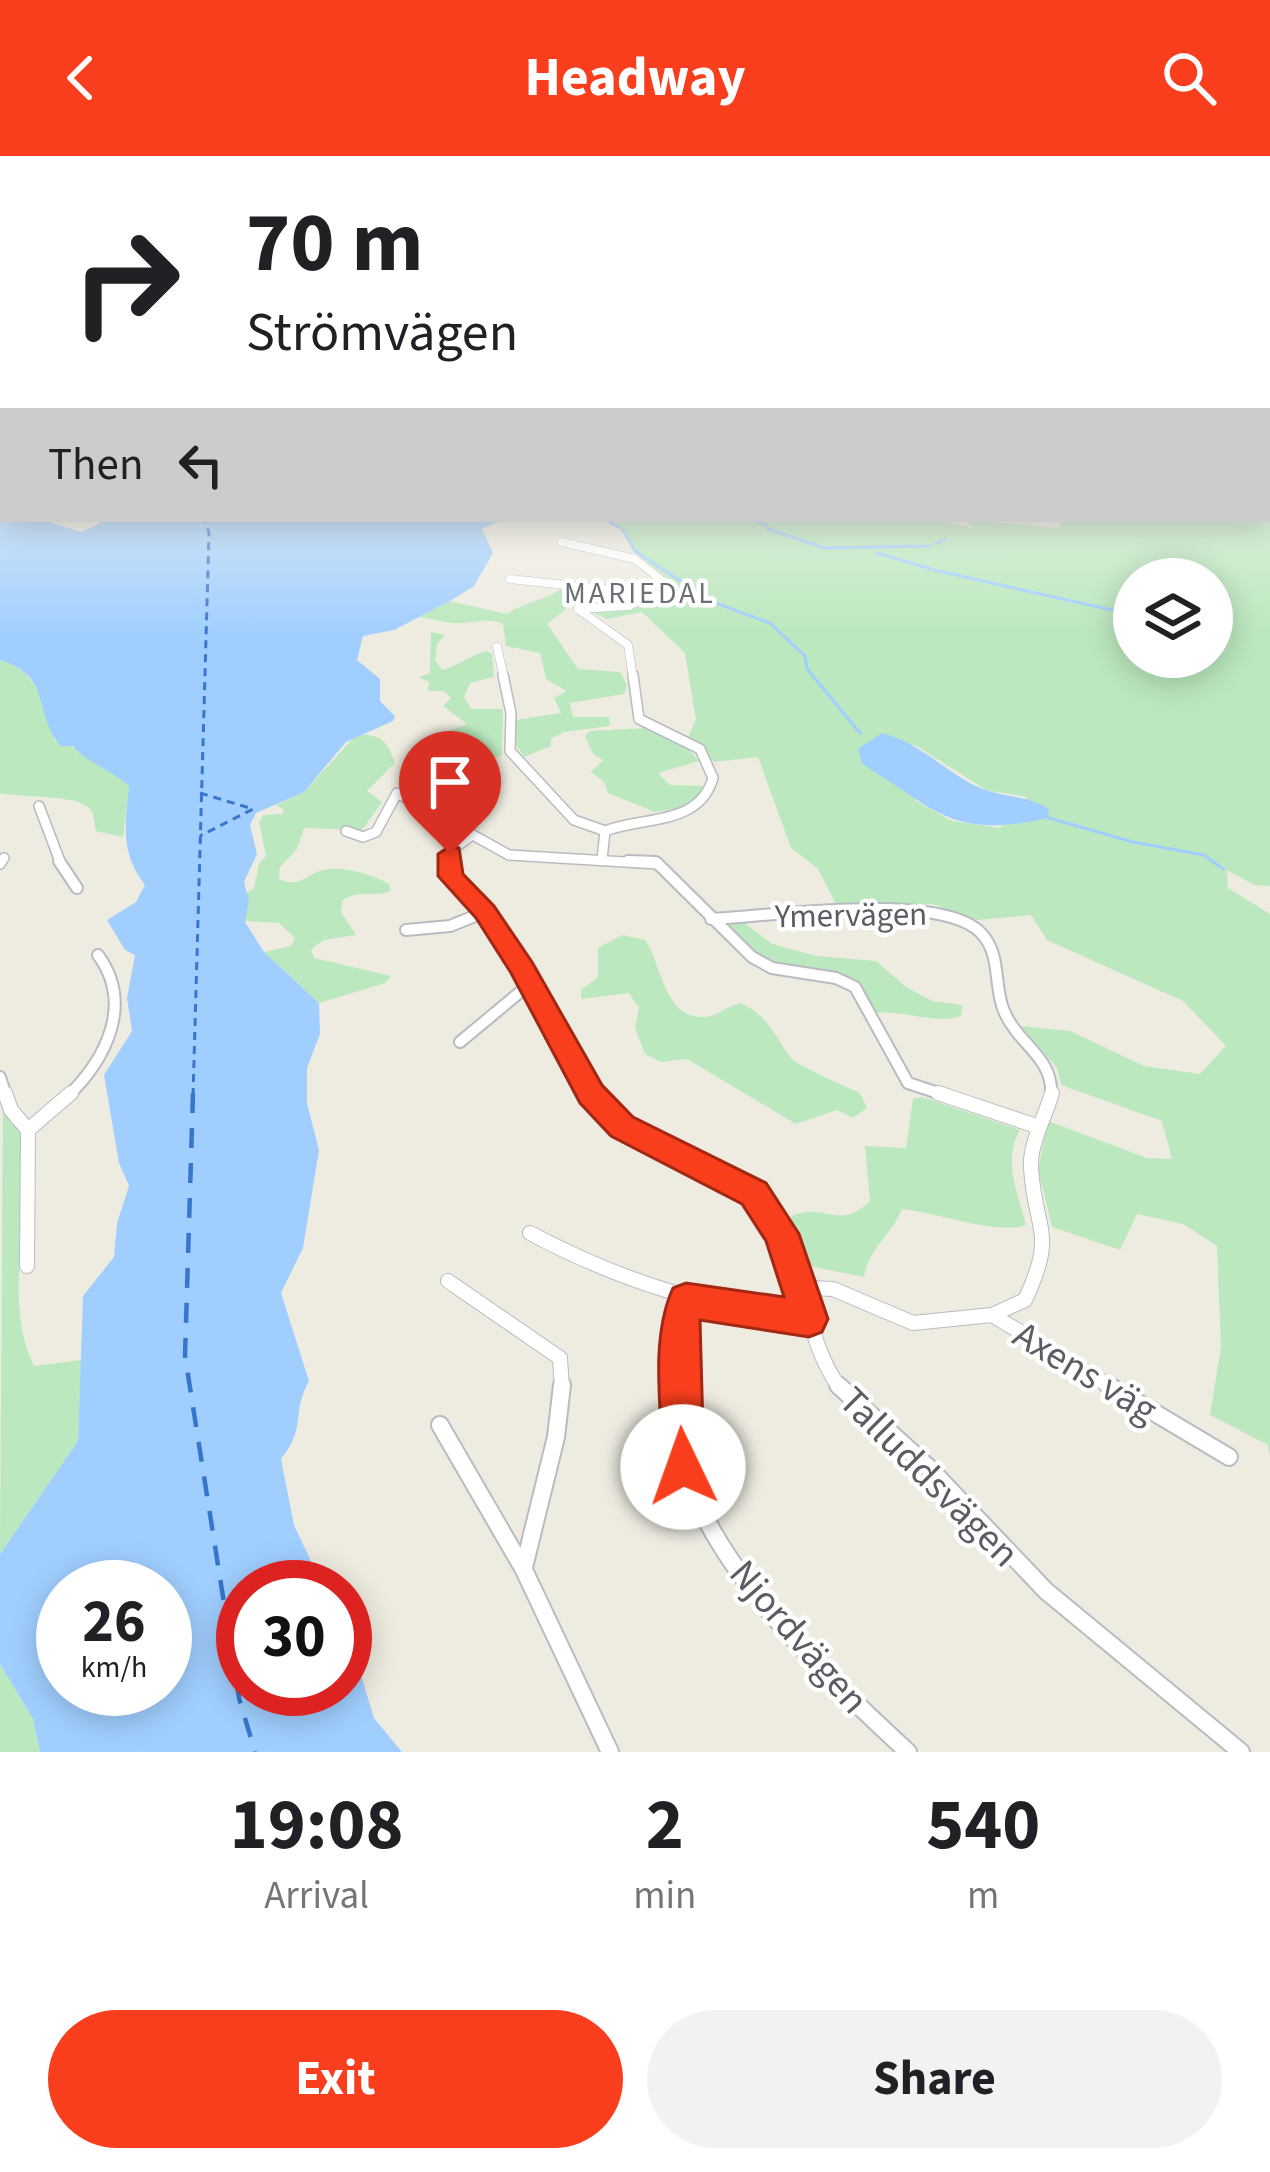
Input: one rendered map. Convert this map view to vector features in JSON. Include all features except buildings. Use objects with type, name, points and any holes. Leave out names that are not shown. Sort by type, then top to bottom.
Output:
[{"type":"street","points":[[510,579],[604,589],[658,588],[664,579],[638,560],[562,542]]},
{"type":"street","points":[[497,647],[511,713],[512,754],[574,820],[605,831],[690,812],[706,800],[713,778],[700,749],[639,719],[628,645],[578,609],[629,606],[628,601],[598,593],[604,589]]},
{"type":"street","points":[[382,790],[413,798],[472,836],[516,857],[656,862],[762,964],[836,978],[855,987],[908,1083],[1040,1127]]},
{"type":"street","points":[[346,831],[358,836],[376,832],[397,793]]},
{"type":"street","points":[[39,806],[52,851],[77,888]]},
{"type":"street","points":[[602,859],[605,831]]},
{"type":"street","name":"Talluddsvägen","points":[[472,836],[452,850],[448,872],[485,912],[531,983],[577,1074],[611,1117],[734,1180],[761,1201],[777,1224],[826,1368],[847,1397],[930,1469],[1046,1591],[1241,1752]]},
{"type":"street","name":"Ymervägen","points":[[711,919],[920,908],[945,912],[972,925],[993,951],[1007,1018],[1052,1073],[1052,1094],[1030,1164],[1043,1226],[1043,1262],[1025,1300],[992,1315]]},
{"type":"street","points":[[406,930],[450,926],[485,912]]},
{"type":"street","points":[[28,1130],[89,1077],[106,1046],[118,1012],[109,967],[98,955]]},
{"type":"street","points":[[460,1042],[531,983]]},
{"type":"street","points":[[0,1077],[11,1110],[28,1130],[28,1266]]},
{"type":"street","points":[[530,1233],[620,1281],[686,1300],[809,1319]]},
{"type":"street","points":[[448,1281],[560,1358],[557,1434],[529,1522],[524,1570]]},
{"type":"street","name":"Axens väg","points":[[803,1295],[808,1288],[826,1287],[902,1321],[922,1324],[992,1315],[1229,1457]]},
{"type":"street","name":"Njordvägen","points":[[686,1300],[679,1330],[681,1458],[716,1536],[755,1595],[855,1703],[908,1752]]},
{"type":"street","points":[[440,1425],[524,1570],[610,1752]]},
{"type":"green space","points":[[615,522],[945,522],[974,528],[966,522],[1058,528],[1063,522],[1270,522],[1270,886],[1254,885],[1227,870],[1228,888],[1270,914],[1270,1457],[1268,1445],[1210,1415],[1221,1347],[1217,1246],[1183,1224],[1137,1214],[1120,1250],[1052,1227],[1038,1169],[1048,1121],[1147,1158],[1172,1159],[1162,1121],[1061,1085],[1057,1068],[1021,1026],[1070,1031],[1144,1066],[1200,1074],[1226,1046],[1183,1001],[1047,940],[1031,915],[977,920],[932,904],[838,908],[818,869],[791,848],[758,757],[714,762],[688,738],[696,719],[685,653],[642,612],[607,619],[588,610],[621,611],[634,604],[604,593],[671,587],[671,581],[641,558]],"holes":[[[915,745],[986,790],[1027,797],[1000,828],[952,821],[916,801],[896,747]]]},
{"type":"green space","points":[[565,586],[591,589],[595,597],[619,602],[618,607],[570,606],[547,624],[578,669],[620,672],[627,685],[624,694],[570,703],[573,717],[609,717],[610,726],[564,732],[551,739],[551,746],[524,757],[513,740],[515,720],[561,713],[554,698],[567,691],[546,679],[540,653],[506,646],[503,624],[497,622],[419,617],[450,601],[507,614]]},
{"type":"green space","points":[[431,632],[445,635],[437,644],[435,660],[442,670],[487,651],[492,654],[494,677],[470,683],[464,697],[471,709],[502,709],[502,756],[475,761],[480,774],[447,781],[427,766],[444,733],[467,724],[443,706],[451,698],[444,691],[428,691],[429,682],[419,677],[430,673]]},
{"type":"green space","points":[[0,660],[31,681],[55,740],[94,759],[129,786],[123,837],[96,831],[91,810],[75,801],[0,793]]},
{"type":"green space","points":[[647,728],[685,746],[699,761],[658,773],[670,785],[705,786],[693,806],[655,812],[608,793],[604,782],[591,772],[603,760],[593,754],[585,736],[590,731]]},
{"type":"green space","points":[[357,734],[382,740],[395,763],[367,791],[382,802],[362,830],[304,828],[297,849],[280,867],[279,879],[297,882],[323,870],[339,869],[389,884],[391,890],[385,893],[354,895],[342,901],[341,912],[356,935],[324,940],[311,949],[314,958],[391,976],[385,983],[319,1003],[264,952],[291,946],[295,938],[279,923],[244,921],[246,893],[254,889],[259,864],[266,856],[259,822],[263,815],[282,814],[284,810],[276,805],[304,792]]},
{"type":"green space","points":[[743,922],[772,944],[816,956],[876,961],[906,987],[932,1001],[962,1005],[961,1016],[941,1019],[875,1013],[849,978],[782,964],[752,952],[728,925]]},
{"type":"green space","points":[[622,935],[645,940],[680,1009],[705,1017],[740,1003],[750,1008],[792,1059],[860,1093],[867,1108],[853,1118],[837,1110],[796,1124],[687,1059],[661,1062],[645,1054],[635,1028],[639,1008],[629,993],[581,999],[581,990],[598,977],[598,948]]},
{"type":"green space","points":[[922,1097],[1020,1130],[1012,1164],[1026,1225],[984,1226],[902,1209],[870,1258],[864,1277],[809,1266],[798,1258],[791,1216],[849,1214],[870,1201],[865,1146],[906,1148],[913,1099]]},
{"type":"green space","points":[[3,1105],[21,1132],[25,1165],[19,1283],[24,1339],[34,1366],[81,1360],[78,1441],[0,1554]]},
{"type":"green space","points":[[0,1664],[33,1719],[40,1752],[0,1752]]},
{"type":"water","points":[[0,522],[49,522],[81,532],[102,522],[497,522],[482,529],[493,553],[474,586],[394,630],[363,636],[357,660],[380,679],[380,701],[395,716],[393,721],[346,742],[304,792],[256,813],[250,825],[257,854],[244,882],[249,901],[245,922],[264,952],[319,1003],[320,1034],[307,1068],[307,1103],[319,1150],[303,1248],[281,1293],[309,1381],[294,1438],[281,1459],[294,1525],[310,1560],[216,1560],[216,1716],[372,1716],[372,1711],[402,1752],[40,1752],[33,1719],[0,1664],[0,1554],[78,1441],[83,1296],[114,1257],[117,1223],[129,1186],[119,1163],[104,1075],[132,1031],[127,998],[135,955],[125,950],[107,920],[136,902],[145,885],[128,850],[129,786],[73,746],[61,746],[28,676],[0,660]]},
{"type":"water","points":[[882,733],[983,789],[1048,808],[1049,818],[989,825],[967,823],[930,808],[862,764],[858,749]]},
{"type":"waterway","points":[[610,522],[620,528]]},
{"type":"waterway","points":[[758,522],[767,526]]},
{"type":"waterway","points":[[768,529],[824,548],[930,546]]},
{"type":"waterway","points":[[623,530],[635,551],[711,601]]},
{"type":"waterway","points":[[936,544],[945,539]]},
{"type":"waterway","points":[[877,553],[931,569]]},
{"type":"waterway","points":[[934,570],[1113,610]]},
{"type":"waterway","points":[[713,602],[772,624]]},
{"type":"waterway","points":[[773,626],[805,656],[807,669],[860,733]]},
{"type":"waterway","points":[[1049,818],[1133,842],[1204,855],[1223,869]]},
{"type":"ferry route","points":[[202,793],[206,522]]},
{"type":"ferry route","points":[[200,836],[202,793]]},
{"type":"ferry route","points":[[200,836],[253,809],[202,793]]},
{"type":"ferry route","points":[[193,1096],[200,836]]},
{"type":"ferry route","points":[[193,1093],[185,1356],[239,1698],[255,1752]]},
{"type":"district","name":"MARIEDAL","points":[[640,593]]},
{"type":"route","points":[[450,854],[450,876],[485,912],[531,983],[577,1074],[611,1117],[734,1180],[754,1194],[782,1234],[809,1319],[686,1300],[679,1330],[683,1467]]}]
